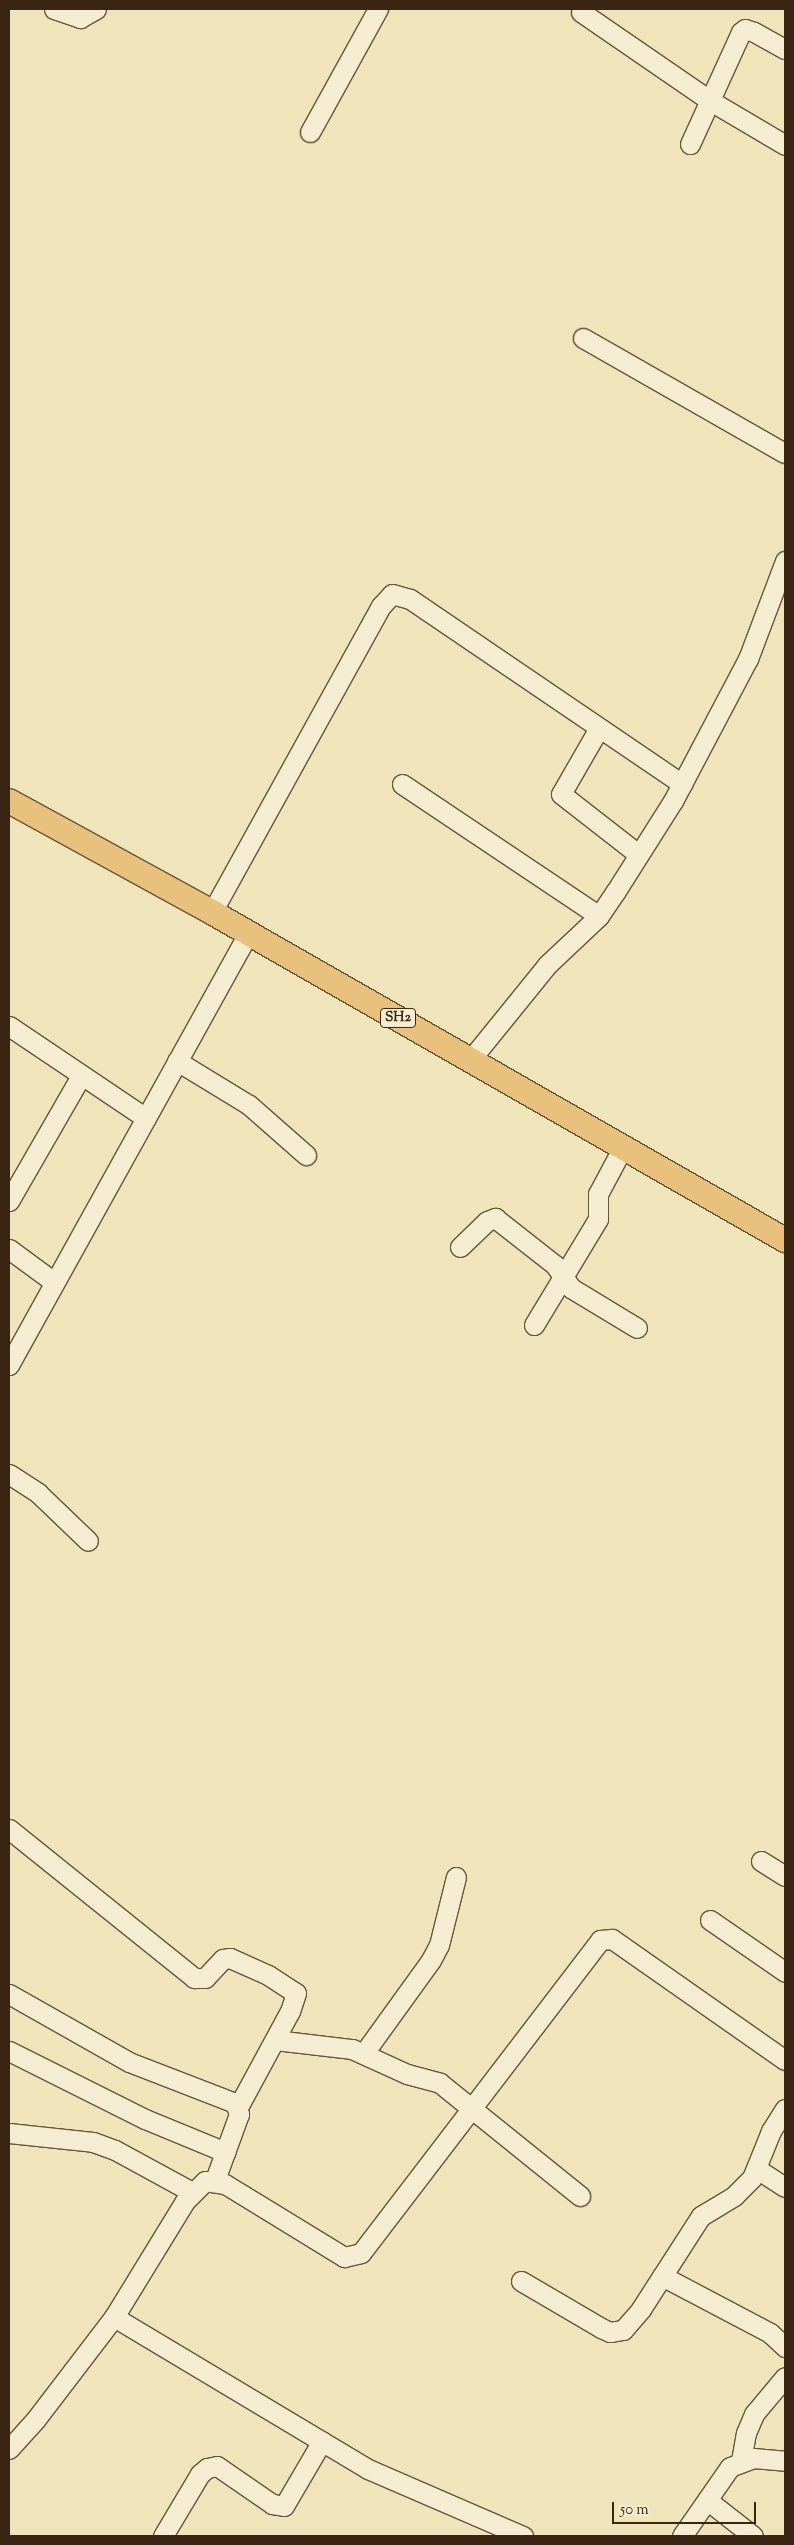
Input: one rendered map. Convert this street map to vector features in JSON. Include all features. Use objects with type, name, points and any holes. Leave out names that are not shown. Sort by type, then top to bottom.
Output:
[{"type":"main road","name":"SH2","points":[[9,801],[212,912],[785,1240]]},
{"type":"street","points":[[54,9],[80,18],[96,9]]},
{"type":"street","points":[[310,132],[378,9]]},
{"type":"street","points":[[581,12],[709,100],[785,145]]},
{"type":"street","points":[[690,144],[741,32],[745,29],[754,32],[785,49]]},
{"type":"street","points":[[583,338],[785,453]]},
{"type":"street","points":[[471,1059],[547,965],[599,916],[682,784],[748,658],[785,561]]},
{"type":"street","points":[[212,912],[381,606],[392,594],[410,599],[682,784]]},
{"type":"street","points":[[600,728],[561,794],[638,854]]},
{"type":"street","points":[[402,784],[599,916]]},
{"type":"street","points":[[9,1365],[248,933]]},
{"type":"street","points":[[9,1026],[146,1118]]},
{"type":"street","points":[[177,1062],[249,1105],[306,1156]]},
{"type":"street","points":[[9,1201],[81,1076]]},
{"type":"street","points":[[534,1325],[598,1219],[598,1194],[623,1147]]},
{"type":"street","points":[[460,1247],[487,1220],[495,1218],[555,1264],[571,1288],[638,1328]]},
{"type":"street","points":[[9,1249],[54,1282]]},
{"type":"street","points":[[9,1474],[38,1493],[88,1541]]},
{"type":"street","points":[[9,1829],[194,1978],[205,1978],[223,1959],[230,1958],[268,1975],[296,1993],[296,1998],[275,2040],[238,2107],[226,2152],[215,2180]]},
{"type":"street","points":[[761,1861],[785,1876]]},
{"type":"street","points":[[364,2053],[439,1945],[456,1877]]},
{"type":"street","points":[[710,1920],[785,1972]]},
{"type":"street","points":[[9,2449],[36,2419],[114,2317],[192,2192],[205,2181],[215,2180],[333,2251],[353,2257],[367,2247],[600,1940],[612,1939],[785,2060]]},
{"type":"street","points":[[9,1994],[129,2062],[231,2100],[238,2107]]},
{"type":"street","points":[[275,2040],[338,2046],[364,2053],[407,2074],[440,2083],[580,2196]]},
{"type":"street","points":[[9,2052],[145,2119],[226,2152]]},
{"type":"street","points":[[521,2281],[610,2332],[622,2330],[631,2323],[701,2216],[744,2188],[757,2169],[771,2131],[785,2109]]},
{"type":"street","points":[[9,2133],[93,2142],[115,2150],[192,2192]]},
{"type":"street","points":[[757,2169],[785,2187]]},
{"type":"street","points":[[662,2276],[763,2329],[785,2347]]},
{"type":"street","points":[[114,2317],[368,2469],[523,2536]]},
{"type":"street","points":[[741,2461],[746,2433],[754,2414],[785,2377]]},
{"type":"street","points":[[163,2536],[200,2474],[212,2466],[223,2469],[272,2504],[284,2506],[322,2441]]},
{"type":"street","points":[[682,2536],[730,2467],[741,2461],[765,2457],[785,2460]]},
{"type":"street","points":[[707,2500],[753,2536]]}]
